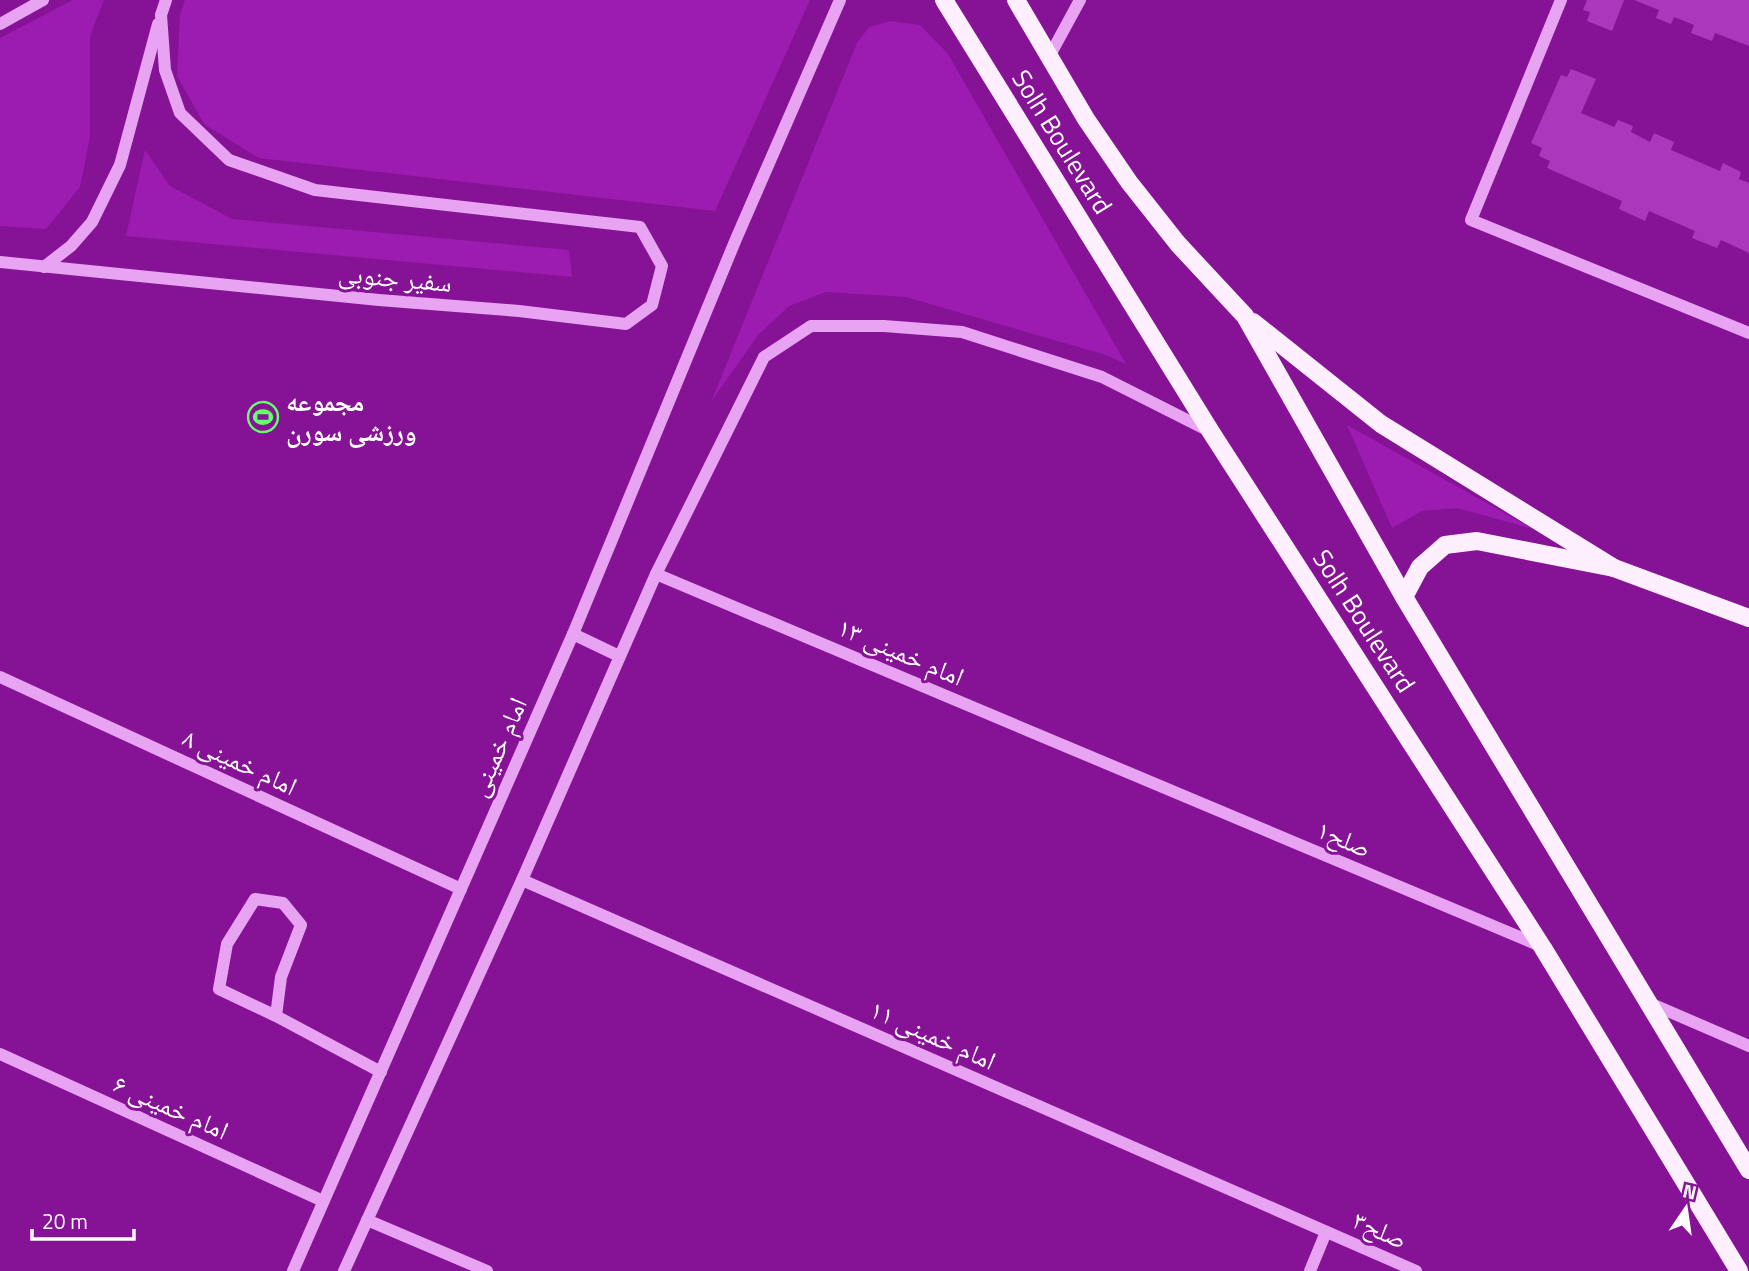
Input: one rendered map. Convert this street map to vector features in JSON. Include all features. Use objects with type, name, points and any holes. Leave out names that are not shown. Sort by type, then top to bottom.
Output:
[{"type":"main road","name":"Solh Boulevard","points":[[944,0],[1211,432],[1543,948],[1739,1271]]},
{"type":"main road","name":"Solh Boulevard","points":[[1016,0],[1086,118],[1129,181],[1178,244],[1245,316],[1404,597],[1749,1170]]},
{"type":"main road","points":[[1245,316],[1381,424],[1614,568]]},
{"type":"main road","points":[[1404,597],[1420,567],[1445,545],[1477,541],[1614,568],[1749,618]]},
{"type":"street","points":[[0,24],[43,0]]},
{"type":"street","points":[[44,267],[71,246],[92,222],[120,165],[166,0]]},
{"type":"street","name":"امام خمینی","points":[[293,1271],[573,634],[736,239],[840,0]]},
{"type":"street","points":[[1049,57],[1080,0]]},
{"type":"street","points":[[1561,0],[1471,220],[1749,333]]},
{"type":"street","name":"سفیر جنوبی","points":[[0,262],[626,324],[652,305],[662,266],[640,227],[315,190],[229,160],[180,113],[165,70],[161,15]]},
{"type":"street","points":[[344,1271],[522,880],[656,574],[764,357],[811,326],[884,326],[962,332],[1102,377],[1211,432]]},
{"type":"street","name":"امام خمینی ۱۳","points":[[656,574],[1128,772]]},
{"type":"street","points":[[573,634],[619,656]]},
{"type":"street","name":"امام خمینی ۸","points":[[0,677],[461,889]]},
{"type":"street","name":"۱صلح","points":[[1128,772],[1543,948]]},
{"type":"street","name":"امام خمینی ۱۱","points":[[522,880],[1326,1231]]},
{"type":"street","points":[[276,1016],[281,977],[302,925],[283,903],[255,900],[227,944],[219,989],[276,1016],[380,1072]]},
{"type":"street","points":[[1646,1002],[1749,1046]]},
{"type":"street","name":"امام خمینی ۶","points":[[0,1054],[323,1201]]},
{"type":"street","points":[[367,1220],[487,1271]]},
{"type":"street","points":[[1310,1271],[1326,1231]]},
{"type":"street","name":"صلح۳","points":[[1326,1231],[1416,1271]]},
{"type":"shaded area","points":[[73,0],[104,0],[90,36],[90,137],[80,187],[46,229],[0,226],[0,38]]},
{"type":"shaded area","points":[[185,0],[810,0],[715,211],[259,158],[204,124],[177,76],[180,15]]},
{"type":"shaded area","points":[[890,21],[920,25],[948,54],[1126,364],[1106,355],[906,297],[826,292],[789,306],[758,335],[711,402],[857,43],[869,27]]},
{"type":"shaded area","points":[[145,150],[170,186],[232,219],[569,250],[572,277],[126,236]]},
{"type":"shaded area","points":[[1347,425],[1533,529],[1457,508],[1422,511],[1392,528]]},
{"type":"building","points":[[1587,0],[1624,0],[1612,31],[1587,21],[1590,12],[1583,10]]},
{"type":"building","points":[[1634,0],[1749,0],[1749,46],[1715,33],[1712,41],[1691,33],[1694,25],[1674,17],[1671,24],[1656,18],[1659,10]]},
{"type":"building","points":[[1571,69],[1596,79],[1581,113],[1614,127],[1618,120],[1633,126],[1631,132],[1650,142],[1654,133],[1674,142],[1671,150],[1720,171],[1723,163],[1741,172],[1739,179],[1749,183],[1749,253],[1721,240],[1717,248],[1692,238],[1695,231],[1649,211],[1645,221],[1619,209],[1622,201],[1547,168],[1550,161],[1539,156],[1542,148],[1531,143],[1561,75],[1567,77]]},
{"type":"place","name":"مجموعه ورزشی سورن","points":[[263,417]]}]
